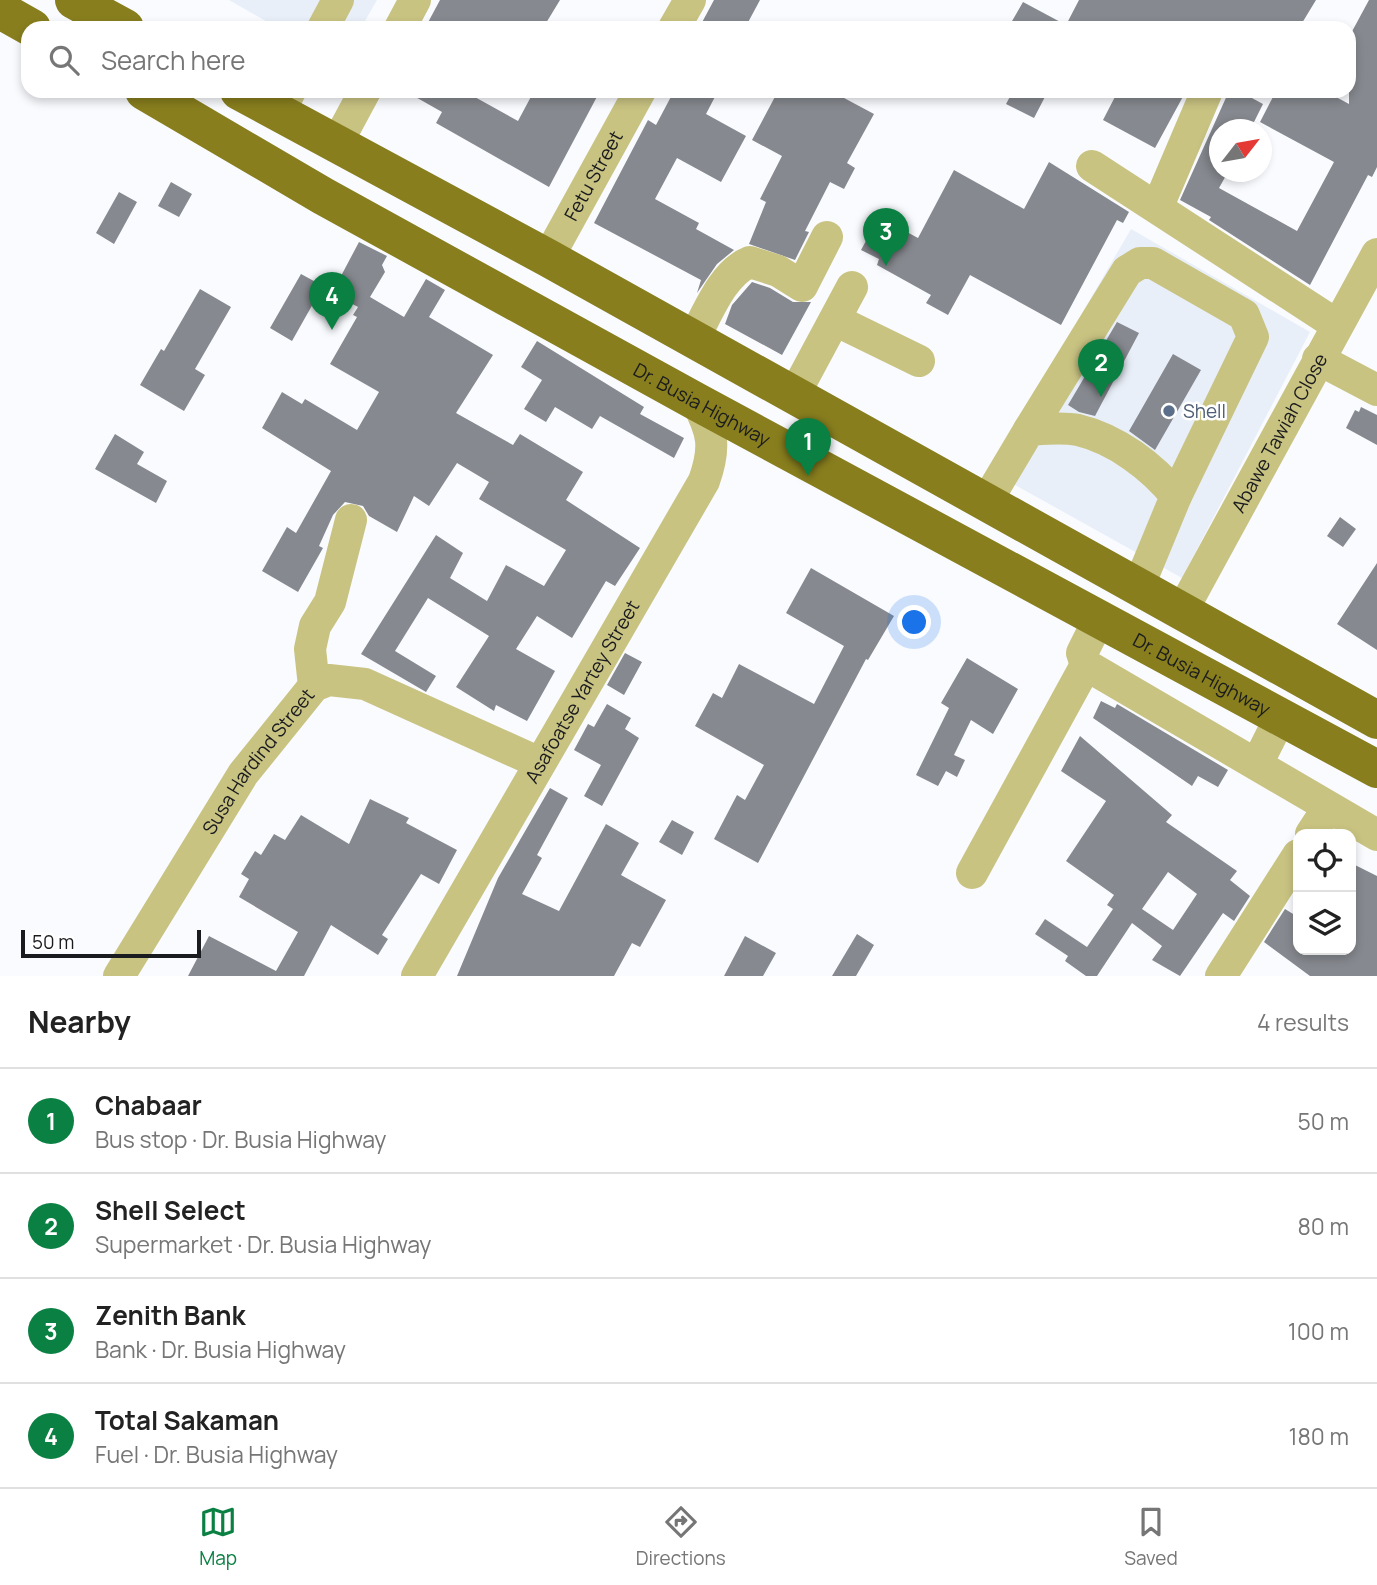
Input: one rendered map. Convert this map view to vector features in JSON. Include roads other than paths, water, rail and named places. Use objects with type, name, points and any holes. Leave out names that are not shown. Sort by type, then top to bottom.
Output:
[{"type":"highway","points":[[74,0],[112,21]]},
{"type":"highway","points":[[0,10],[21,21]]},
{"type":"highway","name":"Dr. Busia Highway","points":[[156,98],[323,196],[697,402],[1377,769]]},
{"type":"highway","points":[[285,102],[336,145],[548,258],[793,397],[1377,720]]},
{"type":"street","points":[[327,21],[338,0]]},
{"type":"street","points":[[404,21],[415,0]]},
{"type":"street","points":[[678,21],[690,0]]},
{"type":"street","points":[[336,145],[361,98]]},
{"type":"street","name":"Fetu Street","points":[[548,258],[636,98]]},
{"type":"street","points":[[1158,206],[1204,98]]},
{"type":"street","points":[[1092,166],[1158,206],[1337,325]]},
{"type":"street","points":[[692,340],[731,275],[741,265],[750,262],[778,271],[802,286],[827,237]]},
{"type":"street","name":"Abawe Tawiah Close","points":[[1182,611],[1377,254]]},
{"type":"street","points":[[985,504],[1127,271],[1140,263],[1153,263],[1244,315],[1253,337],[1176,496],[1138,588]]},
{"type":"street","points":[[793,397],[852,287]]},
{"type":"street","points":[[835,320],[919,362]]},
{"type":"street","points":[[1318,359],[1377,390]]},
{"type":"street","name":"Asafoatse Yartey Street","points":[[417,976],[704,481],[712,458],[712,442],[710,428],[697,402]]},
{"type":"street","points":[[1029,430],[1077,430],[1103,440],[1159,475],[1176,496]]},
{"type":"street","points":[[314,687],[310,649],[315,626],[330,602],[351,520]]},
{"type":"street","points":[[1099,619],[1082,653],[1086,664],[1377,835]]},
{"type":"street","points":[[972,873],[1086,664]]},
{"type":"street","name":"Susa Hardind Street","points":[[119,976],[243,774],[314,687],[330,680],[365,684],[540,764]]},
{"type":"street","points":[[1257,764],[1281,716]]},
{"type":"street","points":[[1314,829],[1328,808]]},
{"type":"street","points":[[1221,976],[1293,863]]},
{"type":"place","name":"Zenith Bank","points":[[886,266]]},
{"type":"place","name":"Total Sakaman","points":[[332,330]]},
{"type":"place","name":"Shell Select","points":[[1101,397]]},
{"type":"place","name":"Shell","points":[[1169,411]]},
{"type":"place","name":"Chabaar","points":[[808,476]]}]
